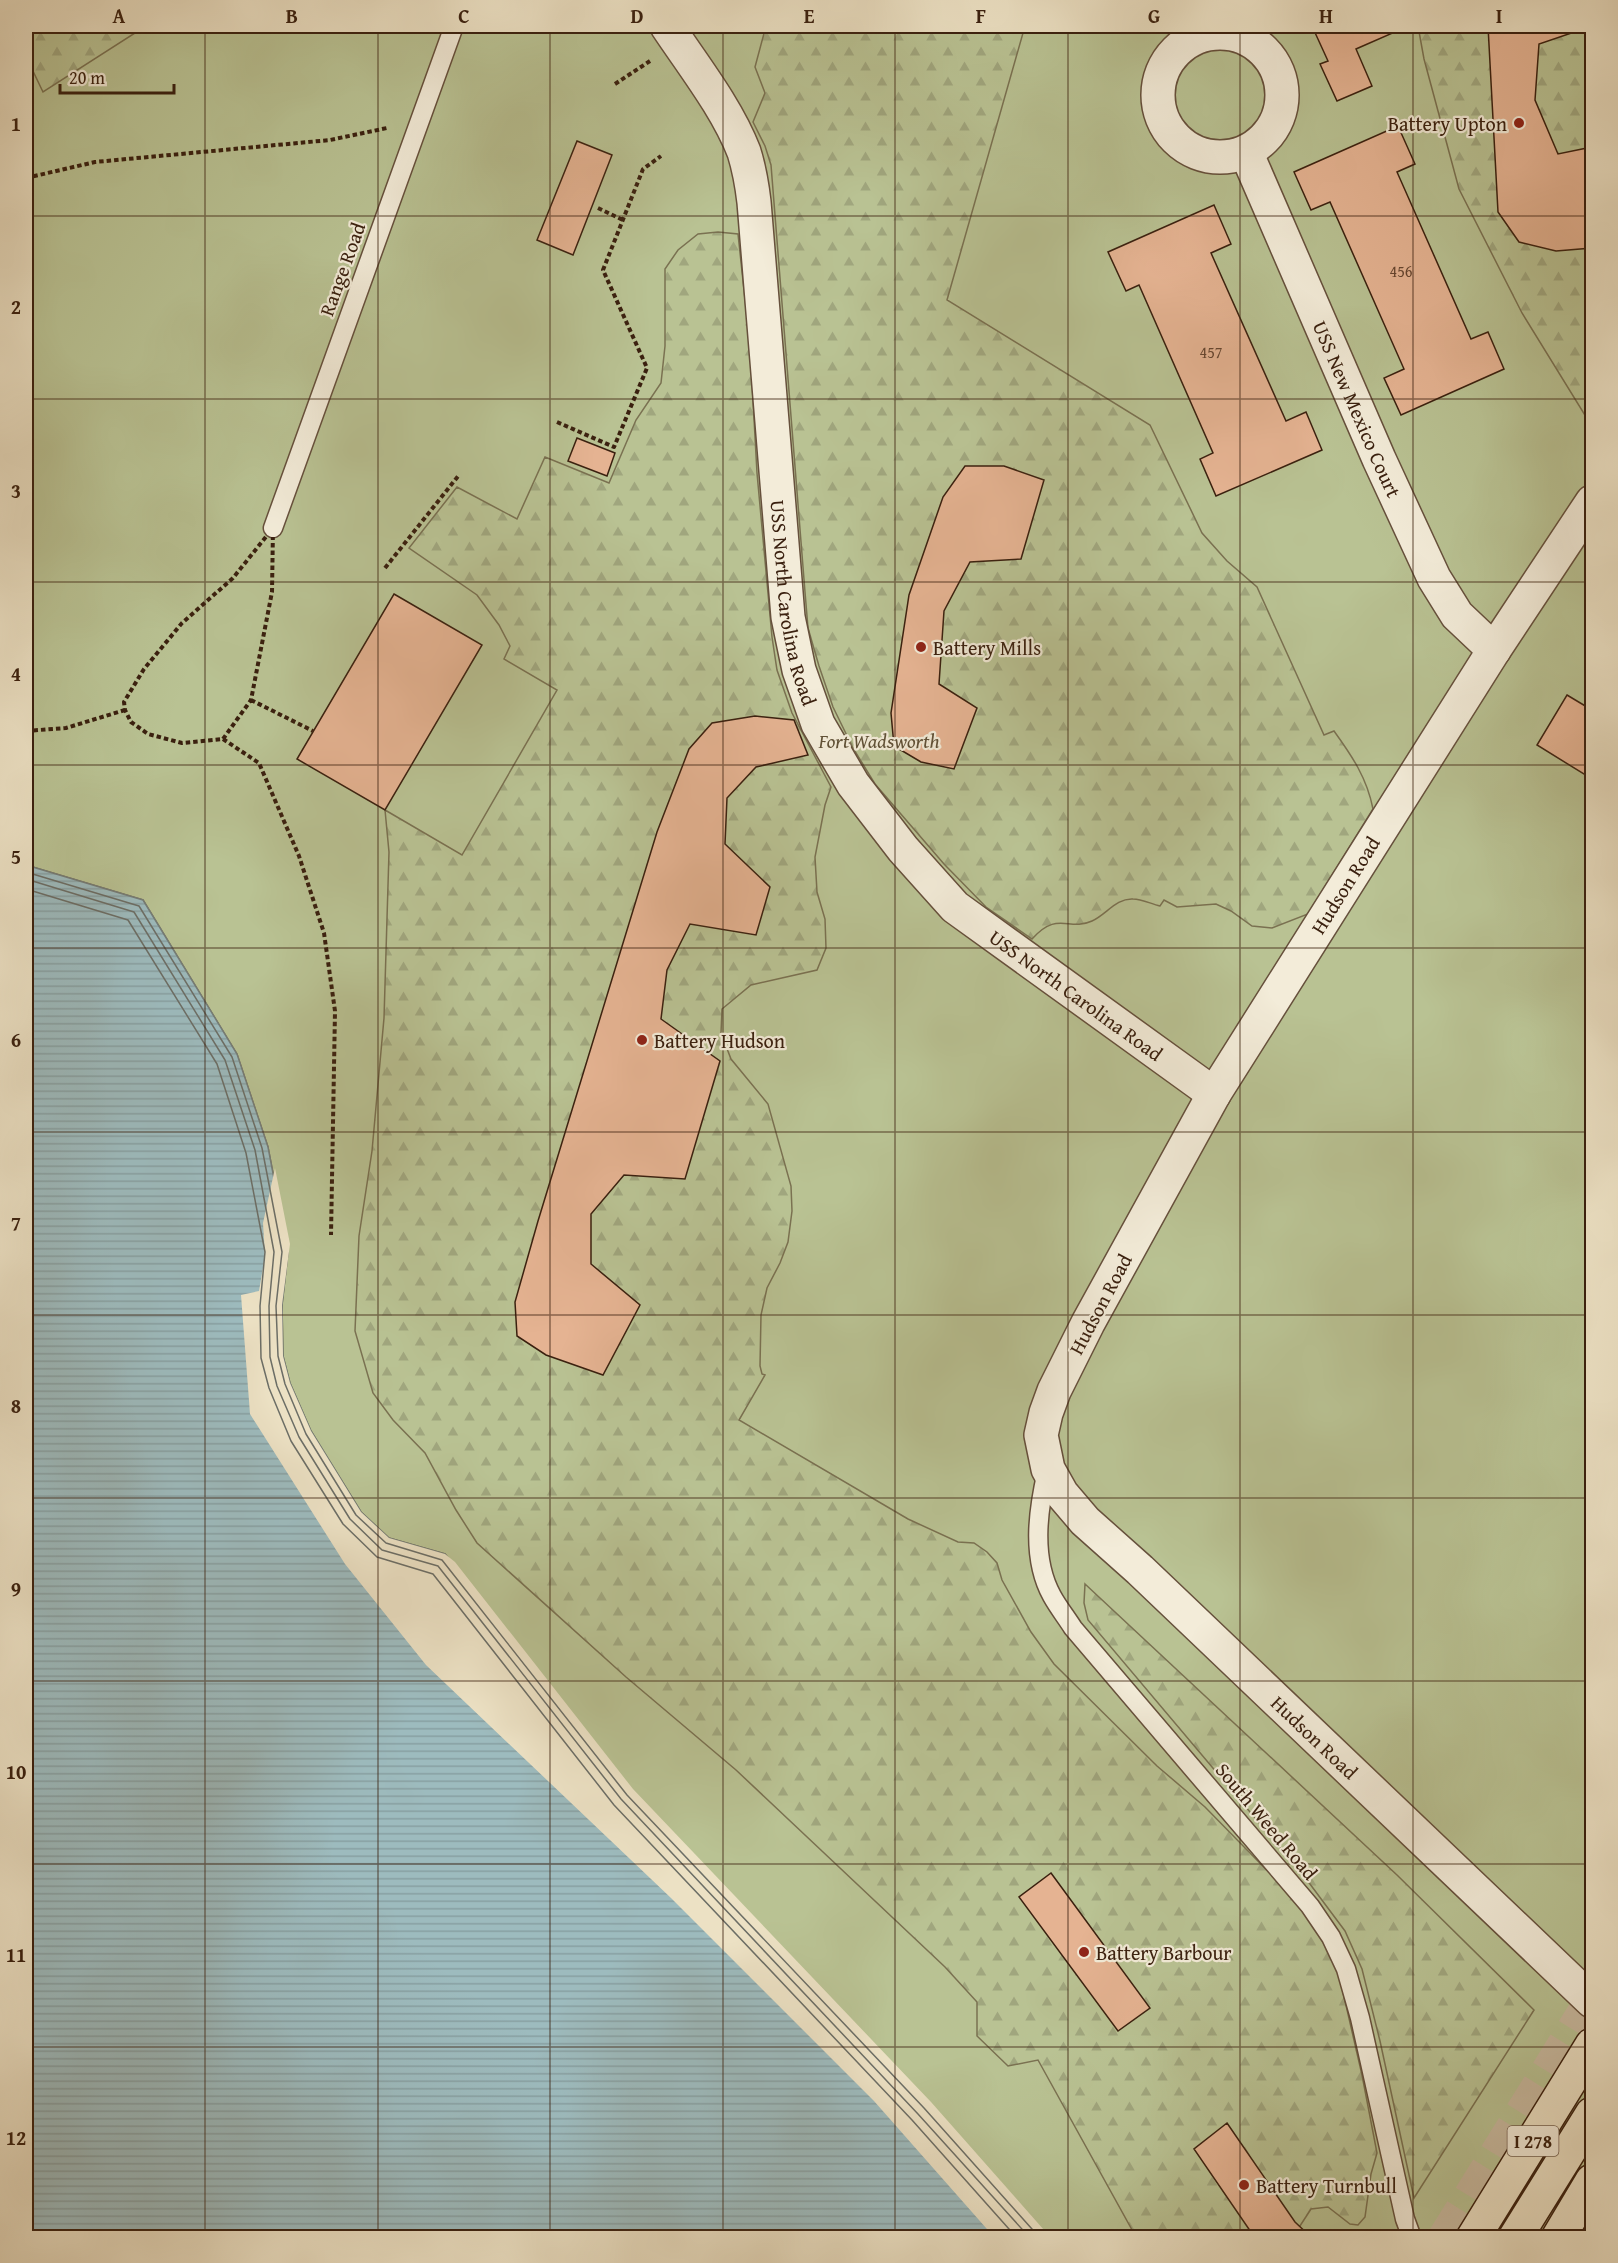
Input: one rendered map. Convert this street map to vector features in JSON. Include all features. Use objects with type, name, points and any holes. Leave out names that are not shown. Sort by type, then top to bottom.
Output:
[{"type":"highway","name":"I 278","points":[[1473,2238],[1593,2045]]},
{"type":"highway","points":[[1515,2238],[1593,2114]]},
{"type":"highway","points":[[1558,2238],[1593,2181]]},
{"type":"street","name":"USS North Carolina Road","points":[[667,26],[729,121],[744,154],[750,176],[788,617],[798,670],[819,724],[863,798],[903,849],[955,907],[1214,1094]]},
{"type":"street","name":"USS New Mexico Court","points":[[1246,152],[1379,459],[1434,578],[1457,615],[1494,650]]},
{"type":"street","name":"Hudson Road","points":[[1593,502],[1494,650],[1214,1094],[1088,1323],[1054,1391],[1041,1435],[1048,1469],[1062,1494],[1085,1521],[1140,1570],[1593,2001]]},
{"type":"lane","name":"Range Road","points":[[273,528],[454,26]]},
{"type":"lane","name":"South Weed Road","points":[[1048,1469],[1040,1502],[1038,1536],[1041,1564],[1051,1595],[1073,1628],[1310,1906],[1331,1937],[1341,1958],[1360,2018],[1405,2219],[1412,2238]]},
{"type":"path","points":[[1284,32],[1286,26]]},
{"type":"path","points":[[27,177],[95,162],[330,140],[420,121]]},
{"type":"path","points":[[26,156],[26,196]]},
{"type":"path","points":[[557,422],[614,447],[647,368],[603,270],[643,169],[661,156]]},
{"type":"path","points":[[598,208],[623,220]]},
{"type":"path","points":[[385,568],[459,475]]},
{"type":"path","points":[[223,739],[251,700],[263,648],[272,592],[273,528]]},
{"type":"path","points":[[273,528],[233,578],[182,623],[132,686],[124,702],[131,722],[148,734],[182,743],[223,739],[259,764],[299,856],[324,933],[335,1011],[331,1235]]},
{"type":"path","points":[[251,700],[313,731]]},
{"type":"path","points":[[26,730],[66,728],[125,710]]},
{"type":"green space","name":"Fort Wadsworth","points":[[26,26],[1592,26],[1592,2237],[1048,2237],[631,1791],[445,1554],[389,1538],[361,1512],[311,1431],[290,1383],[283,1356],[282,1305],[288,1252],[268,1147],[237,1054],[143,900],[26,865]]},
{"type":"green space","points":[[30,26],[146,26],[43,92],[32,69]]},
{"type":"green space","points":[[766,26],[1025,26],[947,300],[1150,425],[1202,533],[1227,561],[1257,587],[1324,735],[1334,731],[1347,749],[1363,777],[1373,809],[1308,914],[1272,928],[1252,926],[1231,911],[1216,904],[1177,907],[1164,900],[1160,906],[1127,899],[1092,921],[1084,924],[1056,923],[1041,930],[1032,939],[986,907],[944,864],[875,784],[853,748],[833,707],[808,628],[771,165],[765,146],[753,122],[765,93],[755,67]]},
{"type":"green space","points":[[1418,26],[1592,26],[1591,425],[1522,313],[1459,189],[1424,59]]},
{"type":"green space","points":[[718,232],[738,234],[750,346],[757,473],[777,670],[792,713],[831,787],[825,805],[815,857],[817,892],[825,919],[826,948],[817,970],[751,985],[722,1009],[721,1033],[731,1059],[768,1104],[791,1186],[792,1211],[788,1242],[767,1288],[761,1315],[760,1366],[762,1374],[765,1375],[739,1420],[908,1519],[958,1542],[974,1543],[987,1552],[997,1563],[1002,1580],[1031,1632],[1054,1664],[1157,1766],[1205,1807],[1294,1898],[1323,1939],[1337,1966],[1362,2075],[1377,2153],[1371,2174],[1365,2217],[1358,2225],[1350,2224],[1328,2207],[1311,2209],[1296,2232],[1297,2237],[1136,2237],[1038,2060],[1008,2066],[977,2036],[977,2002],[945,1967],[736,1770],[626,1677],[477,1543],[425,1453],[393,1420],[373,1393],[355,1331],[359,1236],[372,1151],[384,1018],[389,852],[385,810],[462,855],[557,690],[504,659],[510,646],[499,625],[477,595],[409,548],[457,487],[517,519],[545,457],[609,483],[636,420],[661,383],[665,346],[665,269],[678,250],[698,234]]},
{"type":"green space","points":[[1085,1584],[1397,1875],[1534,2010],[1414,2198],[1362,1969],[1345,1931],[1304,1876],[1088,1620],[1084,1603]]},
{"type":"water","points":[[26,865],[143,900],[237,1054],[268,1147],[288,1252],[282,1306],[283,1356],[290,1383],[311,1431],[361,1512],[389,1538],[445,1554],[631,1791],[1048,2237],[26,2237]]},
{"type":"pier","points":[[275,1168],[290,1244],[282,1305],[283,1356],[290,1383],[311,1431],[361,1512],[389,1538],[445,1554],[455,1562],[633,1789],[931,2102],[1051,2238],[994,2237],[874,2101],[671,1898],[426,1665],[345,1564],[250,1414],[241,1295],[259,1291],[265,1256],[263,1223]]},
{"type":"building","points":[[1312,26],[1392,26],[1395,32],[1356,49],[1372,86],[1337,101],[1320,64],[1328,61]]},
{"type":"building","name":"Battery Upton","points":[[1488,26],[1592,26],[1539,44],[1535,100],[1558,154],[1592,147],[1592,248],[1556,251],[1519,242],[1498,212]]},
{"type":"building","points":[[1398,126],[1415,164],[1397,172],[1471,339],[1488,332],[1504,369],[1401,415],[1384,378],[1404,369],[1330,202],[1311,210],[1294,172]]},
{"type":"building","points":[[577,141],[612,155],[573,255],[537,240]]},
{"type":"building","points":[[1214,205],[1231,244],[1211,253],[1286,421],[1306,412],[1322,450],[1216,496],[1200,459],[1213,453],[1139,285],[1126,291],[1108,252]]},
{"type":"building","points":[[577,438],[615,453],[607,476],[568,461]]},
{"type":"building","name":"Battery Mills","points":[[965,466],[1004,466],[1044,480],[1021,559],[970,562],[944,611],[939,684],[977,708],[954,769],[921,762],[894,746],[891,713],[909,595],[943,497]]},
{"type":"building","points":[[394,594],[482,645],[385,810],[297,759]]},
{"type":"building","points":[[1567,695],[1592,710],[1592,779],[1537,745]]},
{"type":"building","name":"Battery Hudson","points":[[755,716],[794,720],[808,755],[756,767],[727,798],[725,844],[770,887],[756,935],[690,924],[667,970],[661,1019],[720,1061],[685,1179],[624,1175],[591,1214],[591,1264],[640,1305],[603,1375],[546,1355],[517,1336],[515,1302],[657,832],[689,749],[712,723]]},
{"type":"building","name":"Battery Barbour","points":[[1051,1873],[1150,2008],[1118,2031],[1019,1897]]},
{"type":"building","name":"Battery Turnbull","points":[[1227,2123],[1295,2222],[1312,2238],[1255,2238],[1194,2149]]},
{"type":"tunnel","points":[[1444,2238],[1592,1999]]},
{"type":"tunnel","points":[[1587,2238],[1592,2228]]},
{"type":"place","name":"Battery Upton","points":[[1519,123]]},
{"type":"place","name":"Battery Mills","points":[[921,647]]},
{"type":"place","name":"Battery Hudson","points":[[642,1040]]},
{"type":"place","name":"Battery Barbour","points":[[1084,1952]]},
{"type":"place","name":"Battery Turnbull","points":[[1244,2185]]}]
